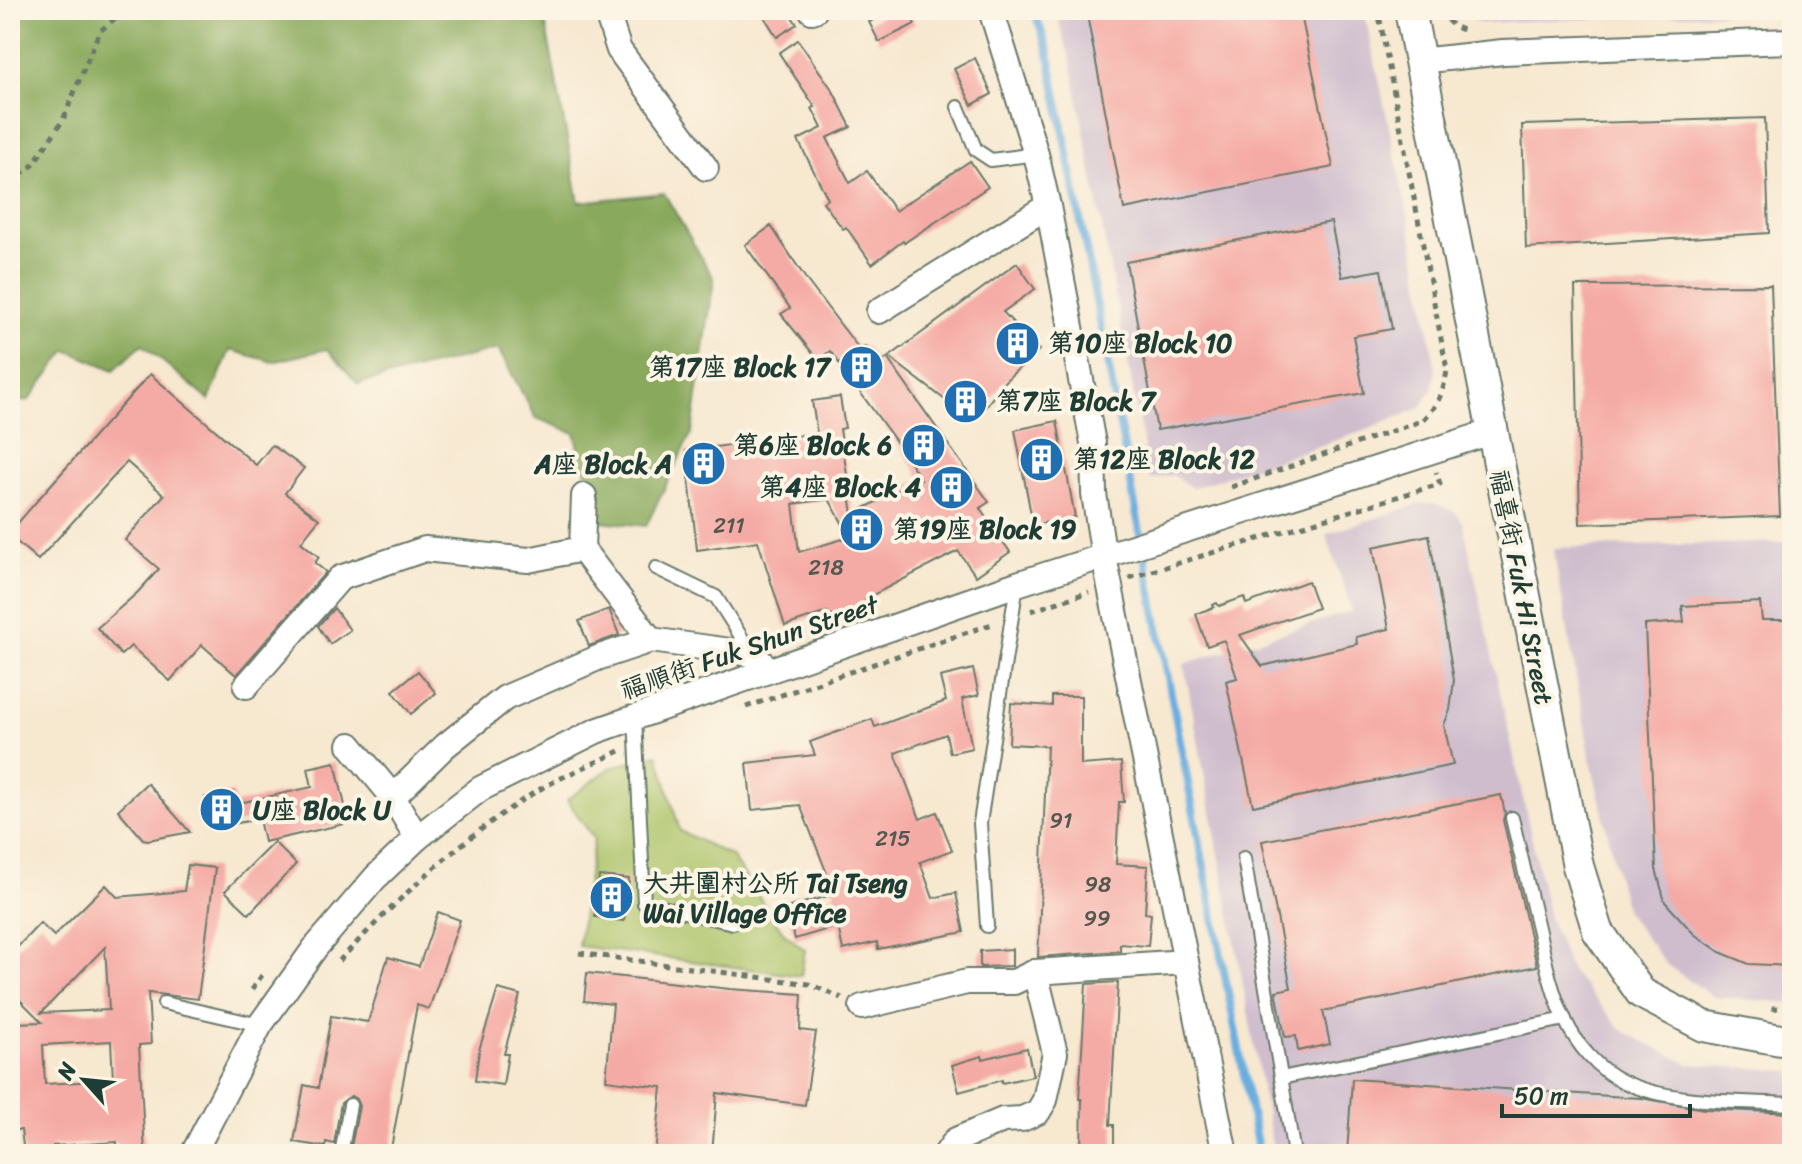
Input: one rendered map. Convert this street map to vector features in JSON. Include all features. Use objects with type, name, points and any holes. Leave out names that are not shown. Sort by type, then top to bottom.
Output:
[{"type":"street","points":[[606,10],[619,50],[706,168]]},
{"type":"street","points":[[991,10],[1036,154],[1048,206],[1093,443],[1094,494],[1112,554],[1186,962],[1225,1154]]},
{"type":"street","name":"福喜街 Fuk Hi Street","points":[[1410,10],[1578,866],[1598,931],[1641,993],[1704,1026],[1792,1042]]},
{"type":"street","points":[[1419,61],[1503,52],[1792,41]]},
{"type":"street","points":[[879,311],[1048,206]]},
{"type":"street","name":"福順街 Fuk Shun Street","points":[[193,1154],[260,1025],[315,948],[375,878],[417,838],[480,789],[596,731],[761,662],[1017,584],[1491,432]]},
{"type":"street","points":[[584,496],[582,549],[651,640]]},
{"type":"street","points":[[246,686],[340,578],[425,549],[528,560],[582,549]]},
{"type":"street","points":[[393,797],[445,746],[505,698],[600,657],[651,640],[761,662]]},
{"type":"street","points":[[350,745],[393,797],[417,838]]},
{"type":"street","points":[[862,1007],[967,982],[1014,982],[1035,972],[1186,962]]},
{"type":"street","points":[[946,1154],[956,1140],[1003,1120],[1022,1119],[1038,1112],[1045,1100],[1055,1053],[1035,972]]},
{"type":"lane","points":[[958,107],[976,150],[991,160],[1036,154]]},
{"type":"lane","points":[[656,568],[716,597],[761,662]]},
{"type":"lane","points":[[987,926],[980,823],[1017,584]]},
{"type":"lane","points":[[635,717],[644,903],[733,923]]},
{"type":"lane","points":[[1512,818],[1547,969],[1565,1019],[1584,1050],[1604,1071],[1624,1082],[1685,1097],[1792,1104]]},
{"type":"lane","points":[[1244,858],[1294,1154]]},
{"type":"lane","points":[[164,1003],[260,1025]]},
{"type":"lane","points":[[1281,1078],[1565,1019]]},
{"type":"lane","points":[[341,1154],[350,1105]]},
{"type":"path","points":[[10,181],[32,166],[63,120],[99,32],[125,10]]},
{"type":"path","points":[[1219,491],[1421,421],[1444,392],[1447,370],[1378,10]]},
{"type":"path","points":[[1128,578],[1440,484]]},
{"type":"path","points":[[579,953],[809,984],[862,1007]]},
{"type":"path","points":[[1767,1008],[1792,1009]]},
{"type":"shaded area","points":[[1055,10],[1364,10],[1410,225],[1436,370],[1432,390],[1420,408],[1367,430],[1192,488],[1173,475],[1150,479],[1071,62]]},
{"type":"shaded area","points":[[1453,10],[1792,10],[1792,11],[1481,23]]},
{"type":"shaded area","points":[[1433,503],[1455,512],[1463,522],[1549,918],[1571,971],[1623,1031],[1689,1064],[1792,1071],[1792,1154],[1274,1154],[1184,664],[1352,611],[1326,534],[1420,504]]},
{"type":"shaded area","points":[[1792,542],[1792,1003],[1714,997],[1667,965],[1626,912],[1592,766],[1553,548]]},
{"type":"green space","points":[[10,10],[543,10],[579,202],[664,193],[714,279],[692,432],[646,526],[599,521],[575,433],[536,418],[498,349],[358,384],[327,349],[273,362],[230,350],[209,400],[142,344],[114,370],[67,350],[29,400],[10,403]]},
{"type":"green space","points":[[658,754],[680,831],[731,856],[783,932],[805,950],[801,976],[578,946],[594,839],[567,800],[610,768]]},
{"type":"building","points":[[760,10],[787,10],[797,24],[777,37]]},
{"type":"building","points":[[893,10],[908,10],[915,24],[879,42],[869,22]]},
{"type":"building","points":[[1086,10],[1300,10],[1333,167],[1124,209]]},
{"type":"building","points":[[798,40],[833,91],[851,127],[827,138],[850,183],[867,171],[895,211],[970,161],[988,187],[872,264],[846,227],[843,229],[823,202],[828,199],[798,140],[822,128],[812,108],[815,107],[779,53]]},
{"type":"building","points":[[975,58],[992,94],[972,105],[954,69]]},
{"type":"building","points":[[1765,118],[1769,233],[1526,248],[1522,125]]},
{"type":"building","points":[[1331,222],[1342,277],[1381,270],[1392,329],[1353,336],[1364,393],[1157,430],[1126,262]]},
{"type":"building","points":[[771,226],[808,282],[860,350],[866,346],[879,364],[887,358],[989,502],[980,508],[1010,552],[976,576],[958,551],[865,599],[867,606],[829,617],[827,612],[785,626],[758,541],[697,550],[686,451],[817,433],[812,401],[840,397],[845,428],[840,429],[853,514],[921,479],[830,351],[818,360],[781,314],[790,308],[745,245]],"holes":[[[829,499],[850,537],[799,552],[793,504]]]},
{"type":"building","points":[[1017,263],[1035,289],[1003,312],[1039,350],[1005,381],[974,422],[889,357]]},
{"type":"building","points":[[1771,285],[1780,516],[1580,524],[1575,286]]},
{"type":"building","points":[[150,374],[256,465],[272,445],[304,468],[285,493],[319,519],[301,542],[319,557],[315,563],[326,572],[236,675],[202,645],[170,681],[131,646],[121,655],[97,628],[159,569],[125,540],[164,495],[127,462],[38,560],[10,536],[10,532]]},
{"type":"building","points":[[1057,421],[1075,517],[1033,525],[1015,430]]},
{"type":"building","points":[[1429,535],[1454,680],[1450,710],[1444,725],[1453,765],[1253,806],[1226,681],[1237,678],[1224,640],[1207,646],[1196,614],[1217,603],[1219,606],[1244,597],[1246,604],[1308,581],[1318,608],[1240,635],[1262,666],[1357,644],[1356,637],[1389,629],[1373,547]]},
{"type":"building","points":[[1760,602],[1762,620],[1792,620],[1792,966],[1749,964],[1720,952],[1694,934],[1665,902],[1656,869],[1645,625],[1684,622],[1682,606]]},
{"type":"building","points":[[334,608],[350,630],[330,644],[318,626]]},
{"type":"building","points":[[609,609],[619,635],[589,646],[579,621]]},
{"type":"building","points":[[973,669],[979,695],[962,699],[972,748],[950,753],[946,734],[895,753],[920,819],[937,812],[952,850],[920,862],[933,898],[956,893],[964,932],[878,949],[877,942],[843,950],[838,926],[795,939],[786,908],[835,894],[800,805],[752,810],[747,763],[815,755],[810,742],[872,719],[875,727],[946,701],[940,677]]},
{"type":"building","points":[[418,671],[436,693],[411,714],[393,691]]},
{"type":"building","points":[[1052,696],[1081,696],[1081,765],[1121,762],[1124,802],[1119,802],[1116,864],[1148,866],[1145,913],[1151,914],[1148,946],[1120,944],[1120,951],[1038,957],[1047,746],[1009,744],[1011,703],[1052,706]]},
{"type":"building","points":[[335,762],[349,823],[264,842],[259,819],[211,828],[205,797],[233,792],[235,804],[312,787],[308,768]]},
{"type":"building","points":[[147,783],[190,832],[143,839],[118,810]]},
{"type":"building","points":[[1501,795],[1505,813],[1503,820],[1537,966],[1323,1011],[1330,1044],[1298,1051],[1296,1036],[1285,1037],[1276,991],[1291,988],[1262,841]]},
{"type":"building","points":[[274,842],[296,864],[249,914],[225,891]]},
{"type":"building","points":[[188,865],[215,868],[198,999],[148,993],[151,1044],[139,1045],[145,1154],[117,1154],[117,1142],[53,1146],[54,1154],[24,1154],[21,1130],[10,1130],[10,1099],[18,1098],[14,1023],[42,1022],[10,990],[10,955],[40,923],[54,936],[106,885],[117,897],[184,891]],"holes":[[[105,947],[109,1010],[41,1013]],[[111,1041],[113,1080],[45,1084],[43,1045]]]},
{"type":"building","name":"大井圍村公所 Tai Tseng Wai Village Office","points":[[599,876],[629,879],[624,921],[595,917]]},
{"type":"building","points":[[438,912],[460,920],[429,1009],[417,1005],[390,1154],[351,1147],[359,1106],[351,1096],[341,1103],[334,1144],[326,1142],[325,1147],[294,1142],[304,1085],[318,1088],[331,1016],[368,1022],[388,957],[419,966]]},
{"type":"building","points":[[1012,949],[1012,966],[980,967],[980,951]]},
{"type":"building","points":[[587,973],[802,994],[800,1030],[816,1032],[805,1105],[717,1093],[712,1154],[655,1154],[662,1087],[606,1080],[613,1004],[584,1001]]},
{"type":"building","points":[[1118,982],[1110,1125],[1114,1125],[1114,1154],[1081,1154],[1082,1099],[1079,1099],[1086,984]]},
{"type":"building","points":[[498,989],[520,995],[504,1054],[508,1054],[503,1085],[475,1081],[479,1050]]},
{"type":"building","points":[[1027,1048],[1033,1076],[1002,1083],[1002,1080],[959,1092],[952,1065]]},
{"type":"building","points":[[1352,1079],[1641,1098],[1704,1109],[1792,1113],[1792,1154],[1347,1154]]},
{"type":"waterway","points":[[1034,10],[1048,50],[1259,1154]]},
{"type":"place","name":"第10座 Block 10","points":[[1017,343]]},
{"type":"place","name":"第17座 Block 17","points":[[861,367]]},
{"type":"place","name":"第7座 Block 7","points":[[965,401]]},
{"type":"place","name":"第6座 Block 6","points":[[923,445]]},
{"type":"place","name":"第12座 Block 12","points":[[1042,459]]},
{"type":"place","name":"A座 Block A","points":[[703,464]]},
{"type":"place","name":"第4座 Block 4","points":[[952,487]]},
{"type":"place","name":"第19座 Block 19","points":[[862,529]]},
{"type":"place","name":"U座 Block U","points":[[222,810]]},
{"type":"place","name":"大井圍村公所 Tai Tseng Wai Village Office","points":[[612,898]]}]
